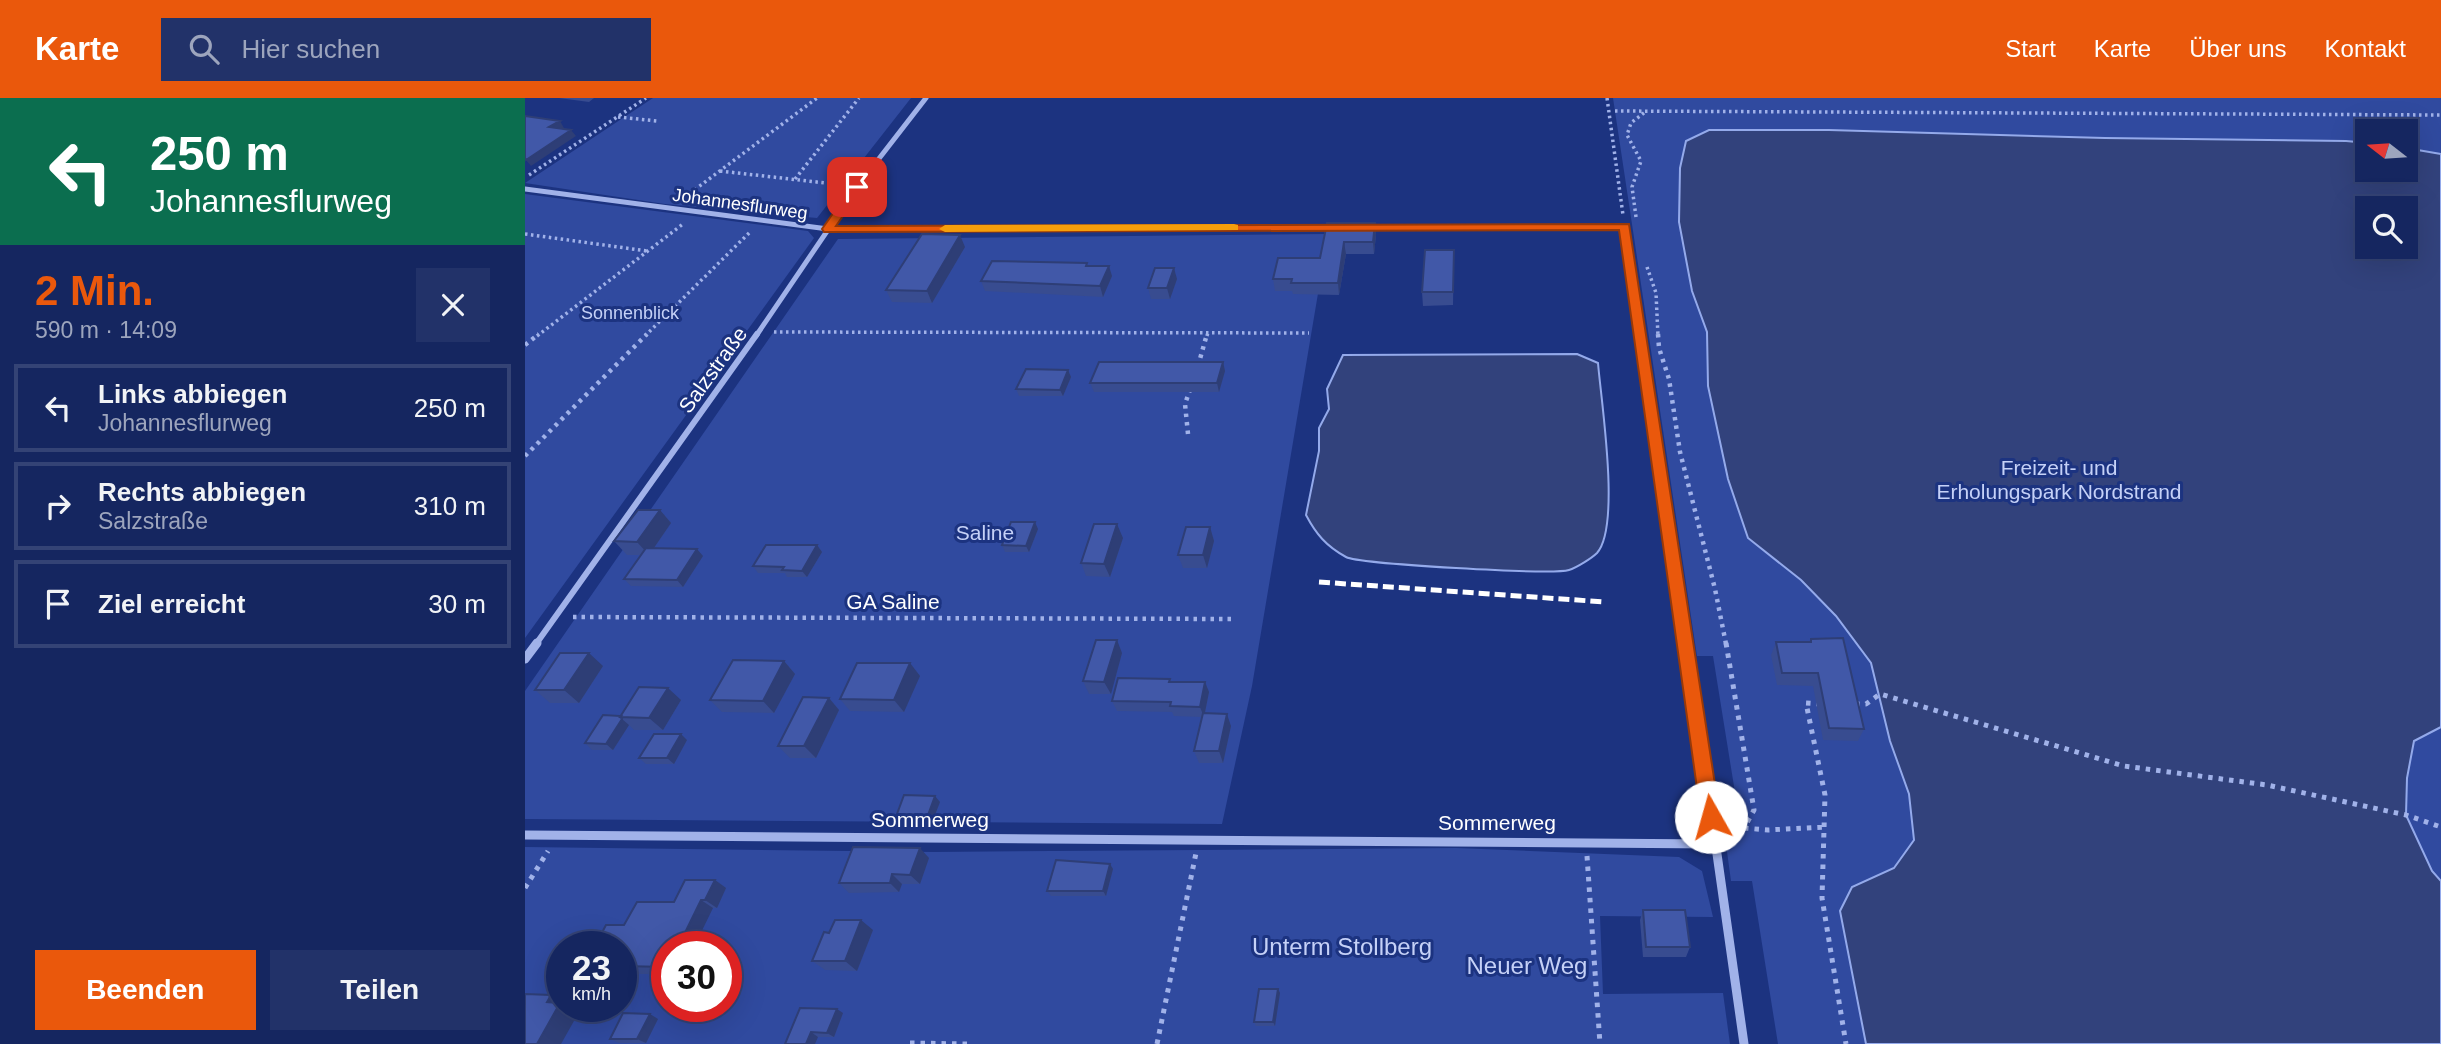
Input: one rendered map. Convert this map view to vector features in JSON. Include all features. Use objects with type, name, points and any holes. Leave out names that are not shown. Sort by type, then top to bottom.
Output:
[{"type":"street","name":"Salzstraße","points":[[525,659],[759,332],[857,187],[926,98]]},
{"type":"street","name":"Johannesflurweg","points":[[525,189],[828,229],[1335,228]]},
{"type":"street","points":[[1363,227],[1625,227],[1688,643],[1744,1044]]},
{"type":"street","name":"Sommerweg","points":[[525,835],[1714,844]]},
{"type":"path","points":[[525,177],[646,98]]},
{"type":"path","points":[[670,208],[817,98]]},
{"type":"path","points":[[794,180],[859,98]]},
{"type":"path","points":[[1607,98],[1625,227]]},
{"type":"path","points":[[1615,111],[2441,115]]},
{"type":"path","points":[[1636,221],[1632,187],[1633,177],[1640,169],[1641,161],[1628,144],[1626,134],[1630,124],[1646,111]]},
{"type":"path","points":[[618,117],[657,121]]},
{"type":"path","points":[[719,171],[857,187]]},
{"type":"path","points":[[525,345],[699,212]]},
{"type":"path","points":[[525,456],[761,220]]},
{"type":"path","points":[[526,235],[647,251]]},
{"type":"path","points":[[1644,258],[1656,293],[1659,348],[1669,379],[1680,452],[1715,589],[1727,650],[1754,810],[1744,828]]},
{"type":"path","points":[[759,332],[1310,333]]},
{"type":"path","points":[[1196,370],[1208,332]]},
{"type":"path","points":[[1188,434],[1185,404],[1193,381]]},
{"type":"path","name":"GA Saline","points":[[555,617],[1232,619]]},
{"type":"path","points":[[1842,704],[1866,705],[1879,694],[2123,766],[2267,785],[2406,815],[2441,827]]},
{"type":"path","points":[[1830,704],[1807,703],[1825,795],[1822,898],[1846,1044]]},
{"type":"path","points":[[1714,844],[1744,828],[1768,830],[1825,827]]},
{"type":"path","points":[[525,888],[557,835]]},
{"type":"path","points":[[1157,1044],[1198,839]]},
{"type":"path","points":[[1585,841],[1600,1044]]},
{"type":"path","points":[[910,1044],[967,1044]]},
{"type":"green space","points":[[653,98],[911,98],[817,218],[665,204],[525,183]]},
{"type":"green space","name":"Freizeit- und Erholungspark Nordstrand","points":[[1613,98],[2441,98],[2441,1044],[1778,1044],[1752,881],[1731,881],[1722,815],[1738,811],[1713,656],[1697,656]]},
{"type":"green space","name":"Sonnenblick","points":[[525,194],[808,231],[814,238],[525,638]]},
{"type":"green space","name":"Saline","points":[[1328,234],[1252,686],[1222,824],[525,819],[525,691],[838,239]]},
{"type":"green space","points":[[525,847],[934,852],[1456,848],[1679,857],[1702,871],[1713,917],[1600,916],[1603,994],[1723,993],[1730,1044],[525,1044]]},
{"type":"shaded area","name":"Freizeit- und Erholungspark Nordstrand","points":[[1709,130],[2346,141],[2355,142],[2355,182],[2419,182],[2419,150],[2441,154],[2441,727],[2414,741],[2407,778],[2406,815],[2432,871],[2441,881],[2441,1044],[1866,1044],[1840,911],[1852,887],[1894,868],[1914,840],[1909,794],[1890,741],[1871,663],[1836,616],[1801,580],[1748,538],[1728,479],[1708,386],[1707,332],[1692,291],[1679,222],[1680,168],[1686,141]]},
{"type":"shaded area","points":[[1577,354],[1598,363],[1608,462],[1608,517],[1604,539],[1597,553],[1588,560],[1569,570],[1555,571],[1384,563],[1346,557],[1322,539],[1314,528],[1306,515],[1319,451],[1319,428],[1329,409],[1327,389],[1343,355]]},
{"type":"building","points":[[525,116],[560,121],[549,127],[571,130],[526,160]]},
{"type":"building","points":[[1327,223],[1375,223],[1373,242],[1344,242],[1338,283],[1291,283],[1292,279],[1273,279],[1278,258],[1320,258]]},
{"type":"building","points":[[922,234],[960,235],[927,291],[886,290]]},
{"type":"building","points":[[1425,250],[1454,250],[1453,292],[1422,292]]},
{"type":"building","points":[[992,261],[1109,266],[1100,286],[981,281]]},
{"type":"building","points":[[1155,268],[1174,268],[1167,288],[1148,288]]},
{"type":"building","points":[[1099,362],[1223,362],[1217,383],[1090,383]]},
{"type":"building","points":[[1026,369],[1068,370],[1060,390],[1016,389]]},
{"type":"building","points":[[638,510],[660,510],[637,542],[614,541]]},
{"type":"building","points":[[1011,522],[1035,522],[1026,546],[1002,545]]},
{"type":"building","points":[[1094,524],[1117,524],[1104,564],[1081,563]]},
{"type":"building","points":[[1186,527],[1210,527],[1203,555],[1178,555]]},
{"type":"building","points":[[766,545],[817,545],[802,571],[782,570],[784,567],[753,566]]},
{"type":"building","points":[[646,548],[697,549],[677,580],[624,579]]},
{"type":"building","points":[[1843,638],[1864,729],[1829,728],[1818,673],[1782,673],[1776,642]]},
{"type":"building","points":[[1096,640],[1117,640],[1104,682],[1083,681]]},
{"type":"building","points":[[560,653],[589,653],[564,690],[535,690]]},
{"type":"building","points":[[733,660],[784,661],[763,701],[710,700]]},
{"type":"building","points":[[857,663],[910,663],[894,700],[840,699]]},
{"type":"building","points":[[1118,678],[1205,682],[1200,707],[1170,706],[1171,702],[1112,701]]},
{"type":"building","points":[[639,687],[668,688],[649,718],[620,717]]},
{"type":"building","points":[[803,697],[829,698],[804,746],[778,746]]},
{"type":"building","points":[[1203,713],[1227,714],[1219,751],[1194,751]]},
{"type":"building","points":[[603,715],[621,716],[622,719],[606,744],[585,743]]},
{"type":"building","points":[[654,734],[681,734],[667,758],[639,758]]},
{"type":"building","points":[[904,795],[935,796],[928,815],[897,814]]},
{"type":"building","points":[[853,847],[920,848],[910,875],[892,874],[890,883],[839,883]]},
{"type":"building","points":[[1056,860],[1110,864],[1103,891],[1047,891]]},
{"type":"building","points":[[685,880],[715,880],[705,900],[701,900],[686,931],[651,931],[651,967],[637,966],[637,931],[603,931],[606,925],[624,925],[637,902],[674,902]]},
{"type":"building","points":[[1643,910],[1685,910],[1690,947],[1646,947]]},
{"type":"building","points":[[835,920],[861,920],[845,961],[812,961],[824,932],[829,933]]},
{"type":"building","points":[[1259,989],[1278,989],[1273,1022],[1254,1022]]},
{"type":"building","points":[[525,994],[546,995],[546,1022],[549,1022],[537,1044],[525,1044]]},
{"type":"building","points":[[800,1008],[837,1009],[827,1033],[811,1032],[806,1044],[785,1044]]},
{"type":"building","points":[[637,1014],[650,1014],[637,1039],[610,1039],[618,1022],[637,1022]]},
{"type":"railway","points":[[1319,582],[1605,602]]},
{"type":"slow traffic","points":[[945,229],[1234,228]]},
{"type":"route","points":[[857,187],[828,229],[1625,227],[1711,817]]},
{"type":"park label","name":"Unterm Stollberg","points":[[1342,947]]},
{"type":"park label","name":"Neuer Weg","points":[[1527,966]]}]
